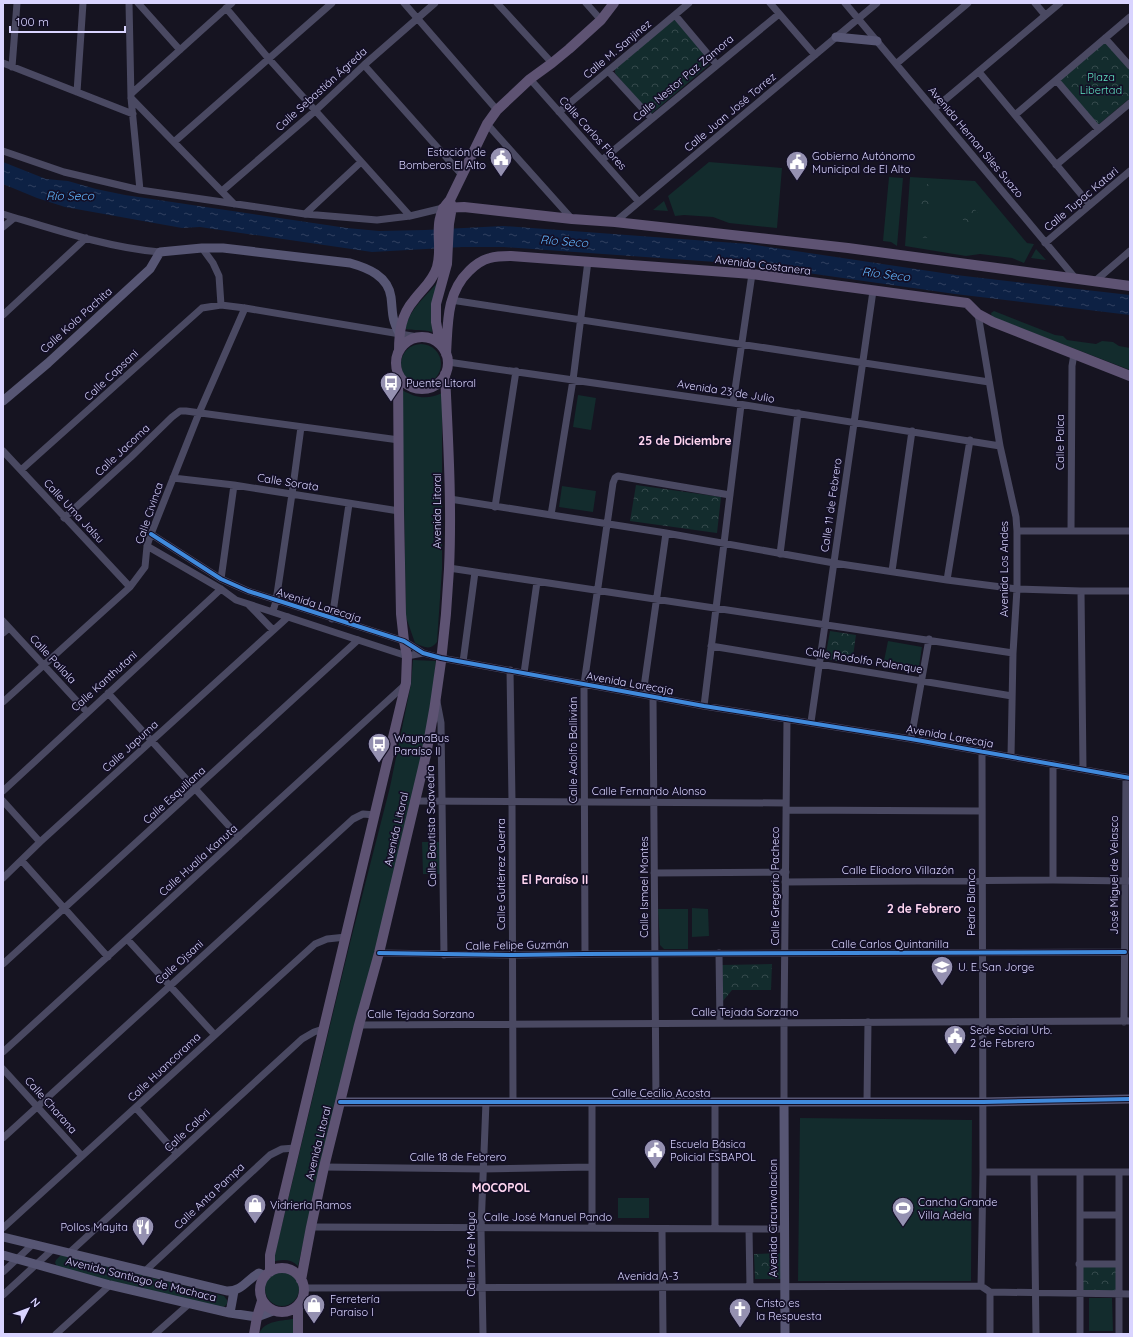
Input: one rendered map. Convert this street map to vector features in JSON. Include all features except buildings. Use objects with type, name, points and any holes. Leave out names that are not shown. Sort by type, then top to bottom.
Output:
[{"type":"main road","points":[[440,344],[430,338],[418,337],[406,342],[399,351],[396,359],[396,366],[398,374],[406,384],[412,387],[425,389],[437,384],[445,374],[447,358],[440,344],[436,322],[436,304],[446,271],[443,256],[444,224],[448,205],[487,124],[497,110],[530,79],[552,64],[601,20],[614,3]]},
{"type":"main road","points":[[448,205],[848,248],[1130,286]]},
{"type":"main road","points":[[399,351],[399,333],[407,308],[433,276],[443,256]]},
{"type":"main road","name":"Avenida Costanera","points":[[447,358],[451,300],[455,289],[466,274],[481,261],[490,258],[511,256],[752,274],[966,303],[978,314],[993,322],[1130,376]]},
{"type":"main road","name":"Avenida Litoral","points":[[268,1274],[270,1255],[406,683],[407,656],[401,614],[398,374]]},
{"type":"main road","name":"Avenida Litoral","points":[[303,1284],[311,1227],[324,1167],[379,954],[426,756],[436,698],[442,658],[449,568],[450,499],[445,374]]},
{"type":"main road","points":[[252,1332],[262,1301],[260,1289],[261,1282],[268,1274],[278,1269],[286,1269],[296,1274],[303,1284],[303,1297],[298,1305],[288,1312],[280,1313],[273,1311],[262,1301]]},
{"type":"main road","points":[[298,1305],[298,1334]]},
{"type":"street","points":[[12,67],[17,3]]},
{"type":"street","points":[[77,92],[84,3]]},
{"type":"street","points":[[129,3],[131,95],[140,190]]},
{"type":"street","points":[[138,3],[180,50]]},
{"type":"street","points":[[174,142],[332,3]]},
{"type":"street","points":[[404,3],[497,110]]},
{"type":"street","name":"Calle Sebastián Ágreda","points":[[222,192],[435,3]]},
{"type":"street","points":[[497,3],[552,64]]},
{"type":"street","points":[[586,3],[601,20]]},
{"type":"street","name":"Calle M. Sanjinez","points":[[559,112],[690,3]]},
{"type":"street","points":[[770,3],[815,55]]},
{"type":"street","name":"Avenida Hernan Siles Suazo","points":[[845,3],[1076,279]]},
{"type":"street","points":[[858,19],[877,3]]},
{"type":"street","points":[[896,64],[968,3]]},
{"type":"street","points":[[1035,3],[1045,15]]},
{"type":"street","points":[[934,109],[1060,3]]},
{"type":"street","points":[[131,95],[229,5],[269,59],[410,216]]},
{"type":"street","name":"Calle Nestor Paz Zamora","points":[[602,160],[779,14]]},
{"type":"street","points":[[675,15],[717,65]]},
{"type":"street","points":[[1015,115],[1130,17]]},
{"type":"street","name":"Calle Juan José Torrez","points":[[615,222],[858,19]]},
{"type":"street","points":[[836,37],[877,41]]},
{"type":"street","points":[[1105,38],[1130,66]]},
{"type":"street","points":[[3,63],[133,114]]},
{"type":"street","points":[[364,65],[462,175]]},
{"type":"street","points":[[608,71],[652,119]]},
{"type":"street","points":[[979,72],[1090,205]]},
{"type":"street","name":"Calle Carlos Flores","points":[[530,79],[639,202]]},
{"type":"street","points":[[1056,80],[1098,130]]},
{"type":"street","points":[[131,95],[234,204]]},
{"type":"street","points":[[1056,165],[1130,103]]},
{"type":"street","points":[[487,124],[572,219]]},
{"type":"street","points":[[3,151],[64,172],[140,190],[305,214],[377,220],[410,216],[448,205]]},
{"type":"street","points":[[305,214],[361,162]]},
{"type":"street","name":"Calle Tupac Katari","points":[[1045,243],[1130,171]]},
{"type":"street","points":[[3,214],[86,238],[160,252],[202,248],[231,249],[350,263],[364,267],[375,272],[388,287],[391,297],[393,321],[399,333]]},
{"type":"street","points":[[3,227],[14,218]]},
{"type":"street","points":[[3,315],[86,238]]},
{"type":"street","points":[[202,248],[213,263],[219,276],[221,305]]},
{"type":"street","points":[[1094,282],[1130,251]]},
{"type":"street","name":"Calle Kola Pachita","points":[[3,401],[48,363],[150,269],[160,252]]},
{"type":"street","points":[[551,515],[573,380],[588,261]]},
{"type":"street","points":[[733,403],[752,274]]},
{"type":"street","name":"Calle 11 de Febrero","points":[[811,722],[873,291]]},
{"type":"street","points":[[451,300],[989,382]]},
{"type":"street","name":"Calle Capsani","points":[[21,470],[202,308],[221,305],[245,308],[418,337]]},
{"type":"street","name":"Calle Civinca","points":[[3,702],[130,586],[145,567],[147,546],[151,534],[199,413],[245,308]]},
{"type":"street","name":"Avenida Los Andes","points":[[978,314],[1000,446],[1016,517],[1017,589],[1013,653],[1012,756]]},
{"type":"street","name":"Calle Palca","points":[[1071,531],[1072,366],[1074,354]]},
{"type":"street","name":"Avenida 23 de Julio","points":[[447,358],[516,371],[741,404],[1000,446]]},
{"type":"street","points":[[496,507],[516,371]]},
{"type":"street","points":[[704,706],[741,404]]},
{"type":"street","name":"Calle Jacoma","points":[[64,518],[132,457],[172,417],[180,411],[399,440]]},
{"type":"street","points":[[780,554],[798,414]]},
{"type":"street","points":[[273,611],[276,601],[301,427]]},
{"type":"street","points":[[892,572],[912,431]]},
{"type":"street","points":[[947,580],[970,440]]},
{"type":"street","name":"Calle Uma Jalsu","points":[[3,451],[64,518],[130,586]]},
{"type":"street","name":"Calle Adolfo Ballivián","points":[[585,954],[584,684],[615,478],[618,476],[730,496]]},
{"type":"street","name":"Calle Sorata","points":[[173,478],[234,485],[399,511]]},
{"type":"street","points":[[221,579],[234,485]]},
{"type":"street","points":[[450,499],[666,533],[834,563],[947,580],[1017,589],[1130,591]]},
{"type":"street","points":[[332,619],[349,504]]},
{"type":"street","points":[[1017,531],[1130,531]]},
{"type":"street","points":[[642,694],[666,533]]},
{"type":"street","name":"Avenida Larecaja","points":[[151,534],[221,579],[248,591],[404,641],[423,653],[442,658],[704,706],[811,722],[1128,777]]},
{"type":"street","name":"Avenida Larecaja","points":[[147,546],[221,589],[236,600],[407,656],[423,653]]},
{"type":"street","points":[[449,568],[825,625],[929,639],[1013,653]]},
{"type":"street","points":[[463,662],[475,572]]},
{"type":"street","points":[[524,673],[537,582]]},
{"type":"street","name":"Calle Kanthutani","points":[[3,791],[221,589]]},
{"type":"street","points":[[1081,591],[1083,769]]},
{"type":"street","points":[[249,605],[273,630]]},
{"type":"street","name":"Calle Japuma","points":[[3,878],[40,842],[288,617]]},
{"type":"street","name":"Calle Pailala","points":[[3,621],[87,712]]},
{"type":"street","points":[[3,633],[9,628]]},
{"type":"street","points":[[911,739],[929,639]]},
{"type":"street","name":"Calle Esquillana","points":[[3,964],[196,790],[358,640]]},
{"type":"street","name":"Calle Rodolfo Palenque","points":[[712,646],[1012,696]]},
{"type":"street","name":"Calle Gutiérrez Guerra","points":[[510,670],[512,801],[512,1102]]},
{"type":"street","name":"Calle Hualla Kanuta","points":[[3,1052],[406,683]]},
{"type":"street","points":[[108,693],[239,837]]},
{"type":"street","name":"Calle Ismael Montes","points":[[653,696],[656,1102]]},
{"type":"street","name":"Calle Bautista Saavedra","points":[[436,698],[441,723],[444,955]]},
{"type":"street","name":"Calle Gregorio Pacheco","points":[[784,1102],[787,719]]},
{"type":"street","name":"Pedro Blanco","points":[[981,1286],[983,1172],[982,751]]},
{"type":"street","points":[[1053,764],[1053,880]]},
{"type":"street","name":"José Miguel de Velasco","points":[[1127,1022],[1125,952],[1128,881],[1128,777]]},
{"type":"street","points":[[3,801],[40,842]]},
{"type":"street","name":"Calle Fernando Alonso","points":[[415,801],[786,802]]},
{"type":"street","points":[[786,810],[982,811]]},
{"type":"street","name":"Calle Ojsani","points":[[3,1138],[353,819],[363,814],[375,815]]},
{"type":"street","points":[[22,861],[108,957]]},
{"type":"street","points":[[654,874],[786,872]]},
{"type":"street","name":"Calle Eliodoro Villazón","points":[[785,882],[1053,880],[1128,881]]},
{"type":"street","name":"Calle Huancorama","points":[[3,1228],[136,1108],[214,1034],[315,944],[328,939],[346,937]]},
{"type":"street","points":[[127,938],[214,1034]]},
{"type":"street","name":"Calle Carlos Quintanilla","points":[[655,954],[1125,952]]},
{"type":"street","points":[[720,953],[720,1023]]},
{"type":"street","name":"Calle Felipe Guzmán","points":[[379,954],[512,956],[655,954]]},
{"type":"street","points":[[867,1102],[868,1022]]},
{"type":"street","name":"Calle Tejada Sorzano","points":[[360,1025],[1127,1022]]},
{"type":"street","name":"Calle Calori","points":[[69,1253],[302,1039],[314,1032],[323,1030]]},
{"type":"street","name":"Calle Charana","points":[[3,1069],[82,1156]]},
{"type":"street","name":"Calle Cecilio Acosta","points":[[340,1102],[982,1102],[1130,1099]]},
{"type":"street","name":"Calle 17 de Mayo","points":[[483,1334],[482,1228],[486,1102]]},
{"type":"street","points":[[592,1102],[592,1228]]},
{"type":"street","points":[[715,1102],[715,1229]]},
{"type":"street","name":"Avenida Circunvalacion","points":[[784,1102],[785,1334]]},
{"type":"street","points":[[136,1108],[177,1154]]},
{"type":"street","name":"Calle Anta Pampa","points":[[144,1272],[270,1155],[282,1149],[295,1148]]},
{"type":"street","name":"Calle 18 de Febrero","points":[[324,1167],[483,1169],[592,1167]]},
{"type":"street","points":[[983,1172],[1130,1172]]},
{"type":"street","points":[[1034,1172],[1036,1334]]},
{"type":"street","points":[[1080,1172],[1080,1334]]},
{"type":"street","points":[[1119,1172],[1119,1334]]},
{"type":"street","points":[[1080,1215],[1119,1215]]},
{"type":"street","name":"Calle José Manuel Pando","points":[[311,1227],[785,1229]]},
{"type":"street","points":[[662,1229],[663,1334]]},
{"type":"street","points":[[749,1229],[750,1286]]},
{"type":"street","name":"Avenida Santiago de Machaca","points":[[3,1237],[227,1292],[234,1292]]},
{"type":"street","points":[[3,1272],[33,1244]]},
{"type":"street","points":[[3,1295],[53,1249]]},
{"type":"street","name":"Avenida Santiago de Machaca","points":[[3,1255],[110,1285],[230,1313],[257,1317],[273,1311]]},
{"type":"street","points":[[1079,1264],[1119,1264]]},
{"type":"street","points":[[230,1313],[234,1292],[255,1275],[268,1274]]},
{"type":"street","name":"Avenida A-3","points":[[303,1284],[482,1288],[981,1286]]},
{"type":"street","points":[[56,1334],[110,1285]]},
{"type":"street","points":[[981,1286],[990,1292],[1130,1294]]},
{"type":"street","points":[[990,1292],[990,1334]]},
{"type":"street","points":[[155,1334],[189,1304]]},
{"type":"green space","points":[[673,20],[677,20],[710,60],[709,65],[651,114],[648,113],[615,73],[615,69]]},
{"type":"green space","name":"Plaza Libertad","points":[[1105,41],[1130,71],[1130,98],[1098,125],[1060,80]]},
{"type":"green space","points":[[709,162],[782,168],[777,228],[729,223],[713,217],[684,215],[675,216],[668,196]]},
{"type":"green space","points":[[889,177],[903,178],[897,246],[891,242],[883,241]]},
{"type":"green space","points":[[910,177],[975,181],[1027,243],[1034,244],[1024,263],[1012,258],[980,254],[966,256],[905,246]]},
{"type":"green space","points":[[927,184],[932,189],[927,194],[922,189]]},
{"type":"green space","points":[[925,198],[930,203],[925,208],[920,203]]},
{"type":"green space","points":[[664,201],[668,211],[653,210]]},
{"type":"green space","points":[[970,208],[976,210],[978,216],[976,222],[970,224],[964,222],[962,216],[964,210]]},
{"type":"green space","points":[[925,228],[930,233],[925,238],[920,233]]},
{"type":"green space","points":[[1036,249],[1046,260],[1031,258]]},
{"type":"green space","points":[[438,282],[431,306],[432,332],[405,329],[414,310]]},
{"type":"green space","points":[[994,311],[1055,335],[1063,336],[1067,340],[1096,344],[1102,341],[1113,342],[1119,346],[1130,348],[1130,370],[992,317],[991,313]]},
{"type":"green space","points":[[421,344],[435,350],[441,364],[435,378],[421,384],[407,378],[401,364],[407,350]]},
{"type":"green space","points":[[402,390],[412,395],[422,397],[431,397],[442,393],[442,569],[437,642],[432,647],[424,647],[415,643],[406,617]]},
{"type":"green space","points":[[578,395],[596,398],[591,430],[573,427]]},
{"type":"green space","points":[[636,485],[721,497],[717,533],[630,521]]},
{"type":"green space","points":[[562,486],[596,491],[593,512],[559,507]]},
{"type":"green space","points":[[830,631],[856,635],[852,663],[825,659]]},
{"type":"green space","points":[[888,641],[922,647],[918,673],[883,666]]},
{"type":"green space","points":[[413,660],[436,661],[430,717],[398,860],[321,1164],[298,1266],[286,1260],[273,1262],[349,947],[390,787],[411,684]]},
{"type":"green space","points":[[422,842],[442,842],[443,874],[423,874]]},
{"type":"green space","points":[[692,908],[708,909],[709,936],[692,937]]},
{"type":"green space","points":[[658,909],[688,909],[688,949],[664,949],[660,945]]},
{"type":"green space","points":[[772,964],[771,990],[732,990],[723,1001],[722,965]]},
{"type":"green space","points":[[800,1118],[972,1120],[971,1281],[798,1281]]},
{"type":"green space","points":[[618,1198],[649,1198],[649,1218],[618,1218]]},
{"type":"green space","points":[[783,1253],[785,1279],[755,1279],[754,1254]]},
{"type":"green space","points":[[61,1255],[224,1296],[227,1300],[227,1304],[223,1308],[58,1268],[55,1263]]},
{"type":"green space","points":[[1081,1265],[1117,1266],[1117,1292],[1081,1292]]},
{"type":"green space","points":[[282,1272],[294,1277],[299,1289],[294,1301],[282,1306],[270,1301],[265,1289],[270,1277]]},
{"type":"green space","points":[[1089,1298],[1112,1298],[1113,1331],[1089,1331]]},
{"type":"green space","points":[[296,1318],[296,1334],[259,1334],[265,1326],[270,1323]]},
{"type":"water","name":"Río Seco","points":[[3,162],[46,179],[68,181],[125,195],[347,228],[379,231],[503,226],[749,244],[956,275],[1130,295],[1130,315],[955,294],[744,264],[504,247],[462,247],[372,252],[200,227],[182,228],[65,207],[37,198],[3,184]]},
{"type":"cycle path","points":[[151,534],[221,579],[248,591],[404,641],[423,653],[441,658],[704,706],[911,739],[1130,778]]},
{"type":"cycle path","points":[[379,953],[512,955],[1125,952]]},
{"type":"cycle path","points":[[340,1102],[983,1102],[1130,1099]]},
{"type":"place","name":"Estación de Bomberos El Alto","points":[[501,178]]},
{"type":"place","name":"Gobierno Autónomo Municipal de El Alto","points":[[797,182]]},
{"type":"place","name":"Puente Litoral","points":[[391,402]]},
{"type":"place","name":"WaynaBus Paraíso II","points":[[379,764]]},
{"type":"place","name":"U. E. San Jorge","points":[[942,986]]},
{"type":"place","name":"Sede Social Urb. 2 de Febrero","points":[[955,1056]]},
{"type":"place","name":"Escuela Básica Policial ESBAPOL","points":[[655,1170]]},
{"type":"place","name":"Vidriería Ramos","points":[[255,1224]]},
{"type":"place","name":"Cancha Grande Villa Adela","points":[[903,1228]]},
{"type":"place","name":"Pollos Mayita","points":[[143,1246]]},
{"type":"place","name":"Ferretería Paraiso I","points":[[314,1324]]},
{"type":"place","name":"Cristo es la Respuesta","points":[[740,1328]]},
{"type":"district","name":"25 de Diciembre","points":[[685,440]]},
{"type":"district","name":"El Paraíso II","points":[[555,879]]},
{"type":"district","name":"2 de Febrero","points":[[924,908]]},
{"type":"district","name":"MOCOPOL","points":[[501,1187]]}]
